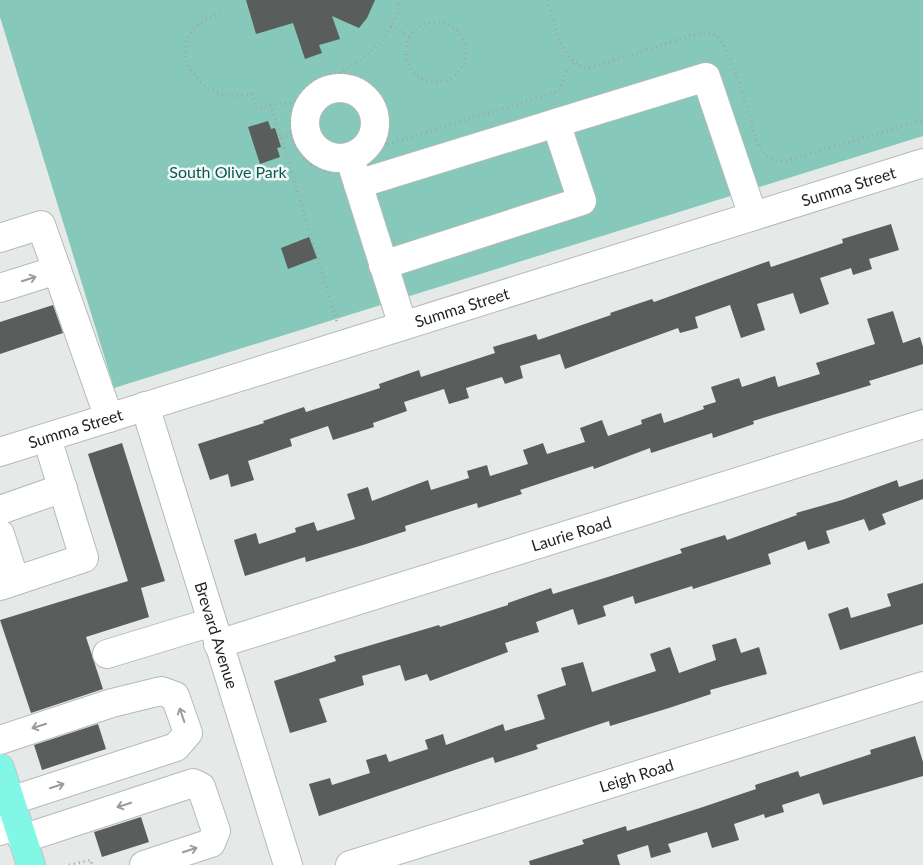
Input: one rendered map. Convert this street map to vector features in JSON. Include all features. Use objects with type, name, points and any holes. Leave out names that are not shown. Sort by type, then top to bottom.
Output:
[{"type":"main road","points":[[0,768],[13,824],[31,865]]},
{"type":"street","points":[[358,184],[706,77],[753,216]]},
{"type":"street","points":[[383,264],[582,201],[556,123]]},
{"type":"street","name":"Summa Street","points":[[0,452],[923,163]]},
{"type":"street","points":[[341,165],[358,184],[403,326]]},
{"type":"street","points":[[0,238],[41,225],[109,418]]},
{"type":"street","points":[[0,288],[57,270]]},
{"type":"street","name":"Brevard Avenue","points":[[146,406],[288,865]]},
{"type":"street","name":"Laurie Road","points":[[107,654],[215,633],[923,424]]},
{"type":"street","points":[[0,534],[8,584],[84,558],[47,438]]},
{"type":"street","points":[[0,510],[63,488]]},
{"type":"street","name":"Leigh Road","points":[[350,865],[923,686]]},
{"type":"street","points":[[0,740],[112,703],[161,691],[175,696],[188,733],[176,747],[13,824]]},
{"type":"street","points":[[13,824],[193,783],[201,787],[216,831],[211,843],[144,865]]},
{"type":"path","points":[[341,165],[318,169],[306,161],[298,149],[292,134],[291,118],[296,102],[315,82],[338,74],[364,59],[380,43],[391,26],[400,0]]},
{"type":"path","points":[[548,0],[558,38],[569,57],[587,69],[692,35],[705,33],[715,35],[728,49],[759,147],[764,156],[773,161],[785,161],[923,120]]},
{"type":"path","points":[[220,13],[204,20],[189,36],[186,58],[192,73],[197,79],[225,95],[252,94],[257,109],[296,102]]},
{"type":"path","points":[[433,22],[453,27],[463,38],[466,52],[460,71],[442,82],[428,82],[416,75],[406,57],[410,37],[420,27],[433,22]]},
{"type":"path","points":[[391,26],[410,37]]},
{"type":"path","points":[[338,74],[360,80],[381,98],[389,124],[385,145],[559,91],[566,73],[574,62]]},
{"type":"path","points":[[271,105],[340,329]]},
{"type":"path","points":[[281,137],[292,134]]},
{"type":"path","points":[[69,865],[91,860],[92,865]]},
{"type":"green space","name":"South Olive Park","points":[[0,0],[923,0],[923,136],[114,388],[0,17]]},
{"type":"building","points":[[246,0],[375,0],[367,18],[359,28],[332,16],[340,39],[319,45],[322,53],[305,59],[293,23],[256,34]]},
{"type":"building","points":[[268,121],[271,129],[275,128],[281,147],[277,148],[280,157],[260,164],[248,127]]},
{"type":"building","points":[[891,224],[899,250],[869,259],[872,269],[853,275],[851,268],[820,278],[829,304],[800,314],[793,293],[757,304],[765,330],[741,338],[730,305],[695,317],[698,328],[680,333],[678,328],[565,369],[560,354],[520,366],[523,378],[505,384],[502,377],[466,388],[469,398],[449,404],[444,389],[404,402],[407,411],[373,423],[374,427],[333,440],[328,426],[290,439],[292,446],[248,461],[254,480],[231,487],[228,474],[210,480],[198,444],[264,423],[263,421],[304,407],[306,412],[380,388],[379,384],[419,370],[421,377],[495,353],[493,347],[536,334],[538,340],[611,315],[610,313],[652,299],[654,302],[769,261],[771,267],[843,243],[842,239]]},
{"type":"building","points":[[309,237],[317,258],[288,269],[281,248]]},
{"type":"building","points":[[53,305],[63,333],[0,354],[0,322]]},
{"type":"building","points":[[893,311],[903,343],[920,337],[923,347],[923,364],[869,381],[871,385],[753,421],[754,424],[713,438],[712,433],[651,453],[650,448],[594,469],[593,466],[520,490],[522,494],[478,508],[477,503],[405,526],[406,531],[363,545],[306,562],[305,557],[245,576],[234,540],[256,533],[259,544],[296,532],[295,528],[314,522],[317,531],[355,519],[347,494],[368,487],[372,501],[428,480],[431,490],[469,478],[467,471],[487,465],[490,476],[528,464],[523,450],[543,443],[547,454],[585,442],[580,428],[602,420],[608,436],[642,424],[641,420],[661,413],[664,423],[704,409],[703,406],[716,402],[711,387],[739,378],[742,387],[775,376],[778,387],[820,374],[816,363],[875,344],[867,319]]},
{"type":"building","points":[[122,443],[165,581],[141,588],[149,617],[86,637],[103,689],[31,713],[0,620],[128,581],[88,454]]},
{"type":"building","points":[[923,479],[923,499],[882,514],[886,524],[869,531],[864,519],[826,531],[830,543],[808,550],[805,541],[768,554],[771,564],[693,589],[692,586],[635,604],[633,596],[603,606],[606,616],[578,625],[573,609],[536,622],[539,632],[505,643],[508,652],[430,681],[427,674],[405,681],[400,665],[362,676],[364,685],[319,699],[327,722],[290,733],[274,681],[336,661],[334,656],[439,625],[440,627],[508,605],[508,603],[551,588],[553,594],[682,553],[680,549],[725,535],[727,540],[797,515],[796,513],[842,500],[897,480],[899,487]]},
{"type":"building","points":[[923,583],[923,624],[840,650],[828,614],[848,607],[851,618],[891,606],[887,594]]},
{"type":"building","points":[[736,638],[741,653],[759,647],[767,674],[710,690],[711,694],[610,726],[609,721],[536,745],[538,749],[495,763],[493,757],[319,816],[309,784],[330,778],[332,785],[370,773],[366,760],[386,754],[389,762],[428,749],[425,740],[443,734],[446,745],[503,724],[505,731],[545,719],[537,695],[566,685],[561,668],[583,662],[592,692],[656,671],[650,654],[670,647],[679,673],[716,660],[712,645]]},
{"type":"building","points":[[98,724],[106,749],[42,770],[34,745]]},
{"type":"building","points":[[915,736],[923,762],[923,776],[823,805],[819,793],[782,805],[784,812],[765,818],[764,814],[734,824],[739,840],[712,848],[707,832],[668,844],[671,852],[651,858],[648,845],[617,855],[620,865],[530,865],[529,861],[584,844],[582,840],[626,826],[627,831],[700,808],[756,789],[755,785],[798,771],[800,777],[871,754],[870,750]]},
{"type":"building","points":[[141,817],[149,842],[102,857],[94,832]]}]
